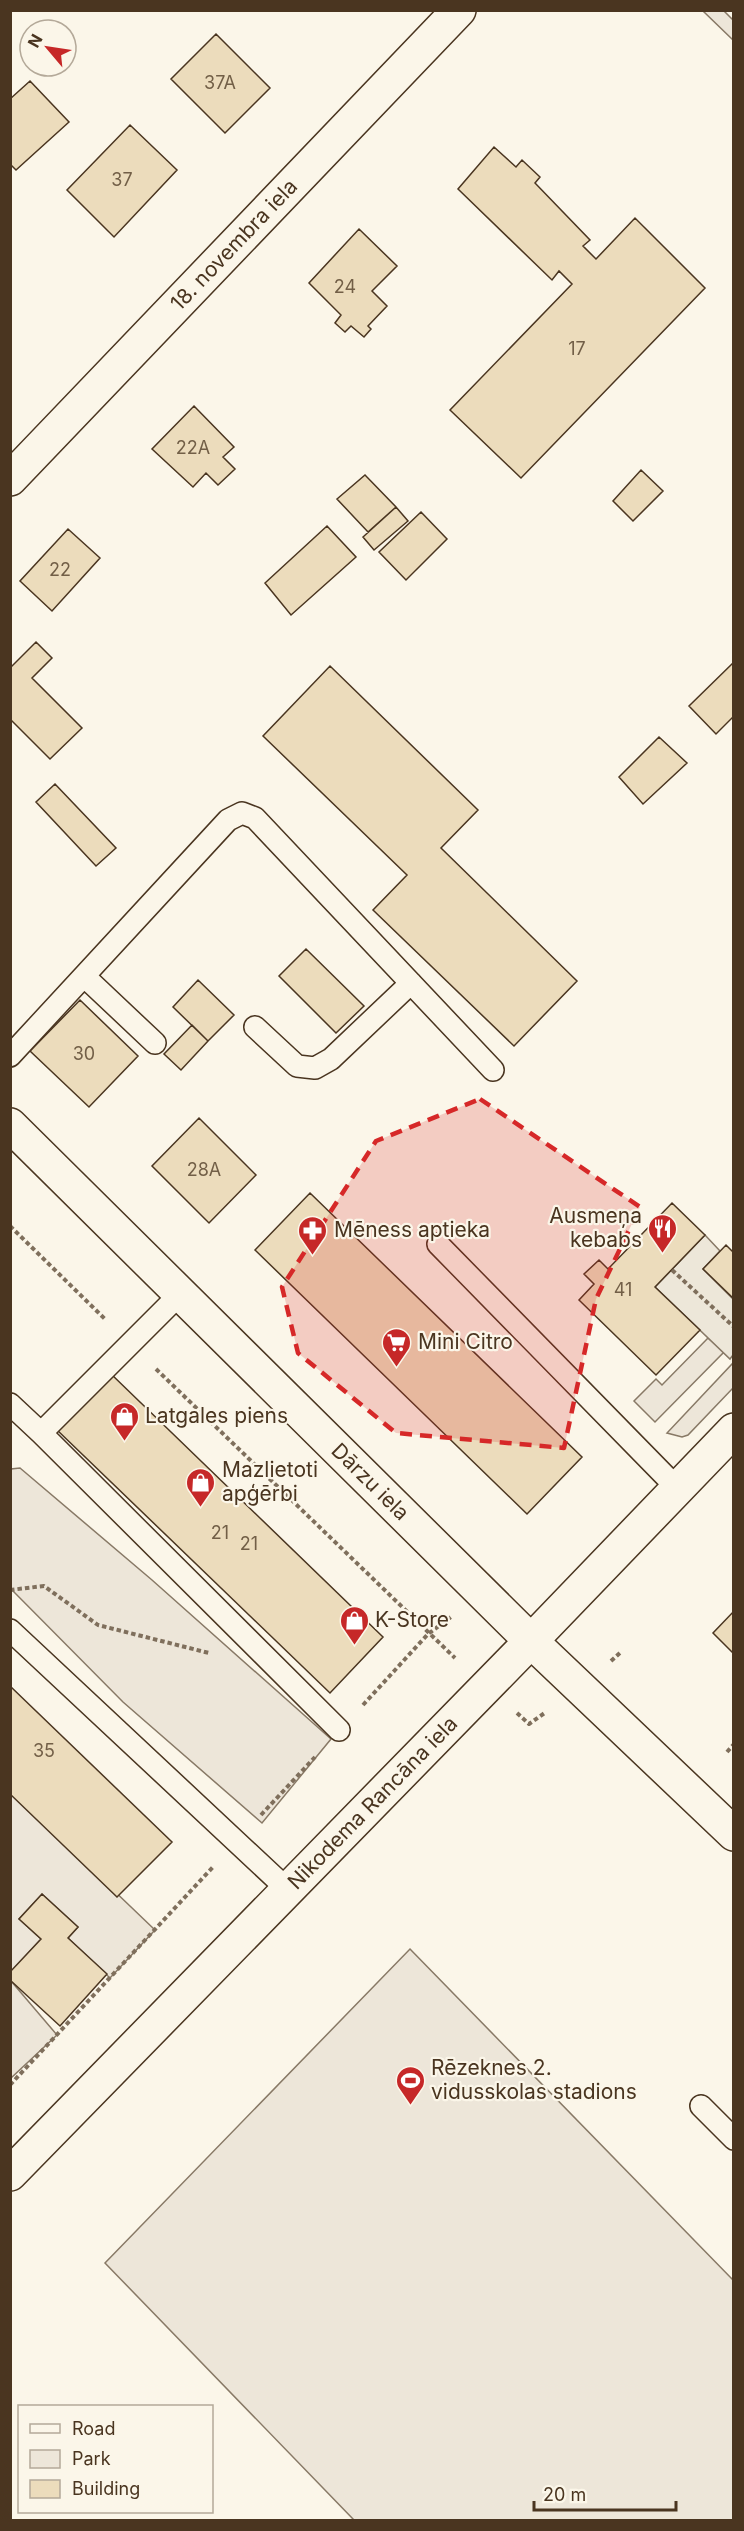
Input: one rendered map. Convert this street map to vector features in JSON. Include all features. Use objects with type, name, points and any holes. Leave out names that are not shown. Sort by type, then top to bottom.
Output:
[{"type":"street","name":"18. novembra iela","points":[[10,478],[459,10]]},
{"type":"street","name":"Dārzu iela","points":[[10,1125],[531,1641],[734,1834]]},
{"type":"street","name":"Nikodema Rancāna iela","points":[[10,2174],[734,1430]]},
{"type":"lane","points":[[10,1056],[228,819],[242,813],[255,818],[493,1070]]},
{"type":"lane","points":[[84,976],[155,1043]]},
{"type":"lane","points":[[255,1026],[297,1066],[315,1068],[331,1059],[411,983]]},
{"type":"lane","points":[[438,1244],[678,1489]]},
{"type":"lane","points":[[41,1433],[180,1294]]},
{"type":"lane","points":[[11,1406],[41,1433],[339,1730]]},
{"type":"lane","points":[[10,1630],[288,1890]]},
{"type":"lane","points":[[701,2106],[734,2139]]},
{"type":"path","points":[[10,1226],[428,1634],[530,1724],[581,1689],[622,1651]]},
{"type":"path","points":[[672,1270],[734,1327]]},
{"type":"path","points":[[10,1590],[44,1586],[98,1625],[217,1656]]},
{"type":"path","points":[[727,1752],[734,1744]]},
{"type":"highlighted area","points":[[480,1099],[640,1207],[596,1299],[564,1448],[396,1433],[298,1353],[282,1287],[376,1141]]},
{"type":"green space","points":[[703,11],[724,11],[733,20],[733,40]]},
{"type":"green space","points":[[708,1338],[724,1352],[655,1422],[634,1401],[656,1379],[662,1385]]},
{"type":"green space","points":[[733,1363],[733,1388],[688,1435],[682,1437],[667,1433]]},
{"type":"green space","points":[[20,1468],[152,1580],[331,1739],[262,1823],[123,1702],[11,1589],[11,1469]]},
{"type":"green space","points":[[10,1791],[155,1930],[110,1978],[68,1938],[78,1927],[42,1894],[19,1919],[41,1939],[11,1972]]},
{"type":"green space","name":"Rēzeknes 2. vidusskolas stadions","points":[[410,1949],[733,2280],[733,2520],[354,2520],[105,2263]]},
{"type":"green space","points":[[11,1981],[57,2035],[10,2078]]},
{"type":"shaded area","points":[[705,1235],[720,1251],[703,1269],[733,1299],[733,1355],[730,1359],[655,1287]]},
{"type":"building","points":[[216,34],[270,88],[225,133],[171,79]]},
{"type":"building","points":[[30,81],[69,122],[16,170],[10,164],[10,99]]},
{"type":"building","points":[[130,125],[177,170],[114,237],[67,190]]},
{"type":"building","points":[[494,147],[516,167],[522,160],[540,177],[535,183],[590,240],[583,246],[596,259],[635,218],[705,288],[521,478],[450,410],[572,284],[559,271],[552,280],[458,189]]},
{"type":"building","points":[[359,229],[397,266],[372,291],[387,306],[368,326],[371,329],[364,337],[351,326],[345,332],[335,323],[341,315],[309,283]]},
{"type":"building","points":[[194,406],[234,447],[223,457],[235,469],[218,485],[206,473],[193,487],[152,449]]},
{"type":"building","points":[[641,470],[663,491],[633,521],[613,501]]},
{"type":"building","points":[[365,475],[396,507],[368,532],[337,499]]},
{"type":"building","points":[[396,507],[408,521],[374,550],[363,537]]},
{"type":"building","points":[[421,512],[447,539],[406,580],[379,552]]},
{"type":"building","points":[[327,526],[356,557],[291,615],[265,583]]},
{"type":"building","points":[[68,529],[100,558],[52,611],[20,581]]},
{"type":"building","points":[[36,642],[52,658],[32,678],[82,728],[50,759],[10,719],[10,668]]},
{"type":"building","points":[[734,662],[734,716],[716,734],[689,706]]},
{"type":"building","points":[[330,666],[478,810],[441,848],[577,981],[514,1046],[373,910],[407,875],[263,736]]},
{"type":"building","points":[[659,737],[687,763],[643,804],[619,777]]},
{"type":"building","points":[[55,784],[116,848],[96,866],[36,802]]},
{"type":"building","points":[[306,949],[364,1006],[336,1033],[279,976]]},
{"type":"building","points":[[198,980],[234,1015],[208,1041],[173,1007]]},
{"type":"building","points":[[80,1000],[138,1056],[89,1107],[30,1051]]},
{"type":"building","points":[[192,1025],[208,1041],[181,1070],[164,1054]]},
{"type":"building","points":[[199,1118],[256,1175],[209,1223],[152,1166]]},
{"type":"building","points":[[310,1193],[582,1457],[527,1514],[255,1250]]},
{"type":"building","points":[[672,1203],[705,1235],[655,1287],[700,1330],[656,1375],[579,1300],[594,1284],[584,1274],[599,1260],[608,1269]]},
{"type":"building","points":[[726,1245],[734,1253],[734,1299],[703,1269]]},
{"type":"building","points":[[110,1373],[383,1637],[330,1693],[56,1429]]},
{"type":"building","points":[[734,1611],[734,1654],[713,1633]]},
{"type":"building","points":[[10,1686],[172,1842],[117,1897],[10,1794]]},
{"type":"building","points":[[42,1894],[78,1927],[68,1938],[107,1974],[60,2026],[10,1980],[10,1972],[41,1939],[19,1919]]},
{"type":"place","name":"Ausmeņa kebabs","points":[[663,1254]]},
{"type":"place","name":"Mēness aptieka","points":[[313,1256]]},
{"type":"place","name":"Mini Citro","points":[[397,1368]]},
{"type":"place","name":"Latgales piens","points":[[124,1442]]},
{"type":"place","name":"Mazlietoti apģērbi","points":[[201,1508]]},
{"type":"place","name":"K-Store","points":[[354,1646]]},
{"type":"place","name":"Rēzeknes 2. vidusskolas stadions","points":[[410,2106]]}]
